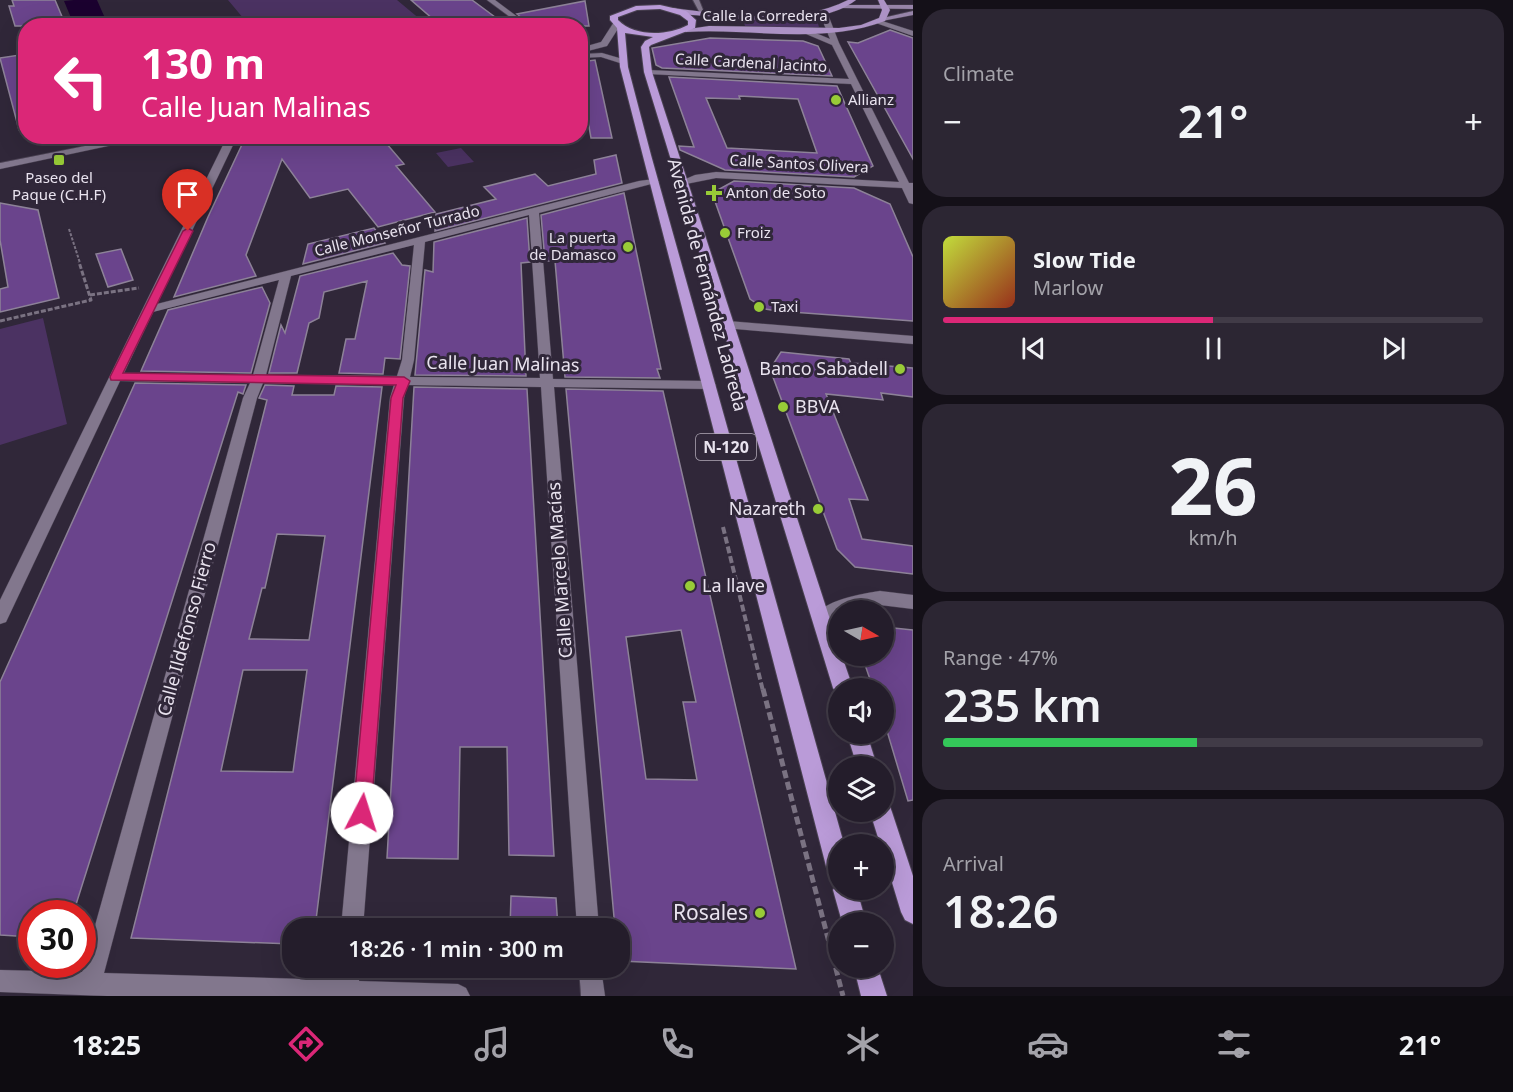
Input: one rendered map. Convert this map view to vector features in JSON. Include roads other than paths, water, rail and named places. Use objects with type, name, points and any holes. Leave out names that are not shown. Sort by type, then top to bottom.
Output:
[{"type":"highway","points":[[642,0],[687,15],[692,20],[692,26],[686,30]]},
{"type":"highway","points":[[618,18],[636,8],[660,7]]},
{"type":"highway","name":"N-120","points":[[618,18],[640,33],[665,35],[686,30]]},
{"type":"highway","name":"Avenida de Fernández Ladreda","points":[[618,18],[623,62],[654,182],[829,834]]},
{"type":"highway","name":"Avenida de Fernández Ladreda","points":[[665,35],[648,43],[645,47],[648,72],[840,678]]},
{"type":"highway","points":[[884,822],[913,912]]},
{"type":"highway","points":[[869,978],[874,996]]},
{"type":"main road","points":[[673,10],[754,16],[836,13],[853,0]]},
{"type":"main road","points":[[843,7],[884,3],[913,7]]},
{"type":"main road","points":[[880,20],[884,3]]},
{"type":"main road","name":"Calle la Corredera","points":[[686,30],[731,28],[829,31],[867,25],[913,13]]},
{"type":"main road","points":[[846,20],[867,25]]},
{"type":"street","points":[[490,0],[516,18]]},
{"type":"street","points":[[824,12],[833,41],[909,186],[913,201]]},
{"type":"street","points":[[588,49],[604,44],[618,18]]},
{"type":"street","points":[[880,20],[913,34]]},
{"type":"street","points":[[803,31],[833,41]]},
{"type":"street","points":[[588,56],[602,55],[623,62]]},
{"type":"street","name":"Calle Cardenal Jacinto","points":[[648,72],[853,82]]},
{"type":"street","points":[[0,166],[111,144]]},
{"type":"street","points":[[0,617],[147,310],[198,212],[229,144]]},
{"type":"street","name":"Calle Santos Olivera","points":[[684,183],[698,177],[716,175],[909,186]]},
{"type":"street","name":"Calle Monseñor Turrado","points":[[147,310],[654,182]]},
{"type":"street","name":"Calle Marcelo Macías","points":[[534,211],[587,918]]},
{"type":"street","points":[[353,918],[397,398],[404,381],[420,240]]},
{"type":"street","name":"Calle Ildefonso Fierro","points":[[90,984],[286,274]]},
{"type":"street","points":[[728,325],[913,340]]},
{"type":"street","name":"Calle Juan Malinas","points":[[116,377],[709,385]]},
{"type":"street","points":[[821,620],[847,604],[879,598],[913,602]]},
{"type":"street","points":[[346,992],[348,978]]},
{"type":"street","points":[[591,978],[592,996]]},
{"type":"street","points":[[0,981],[458,996]]},
{"type":"lane","points":[[696,0],[703,14]]},
{"type":"place","name":"Allianz","points":[[836,100]]},
{"type":"place","name":"Paseo del Paque (C.H.F)","points":[[59,160]]},
{"type":"place","name":"Anton de Soto","points":[[714,193]]},
{"type":"place","name":"Froiz","points":[[725,233]]},
{"type":"place","name":"La puerta de Damasco","points":[[628,247]]},
{"type":"place","name":"Taxi","points":[[759,307]]},
{"type":"place","name":"Banco Sabadell","points":[[900,369]]},
{"type":"place","name":"BBVA","points":[[783,407]]},
{"type":"place","name":"Nazareth","points":[[818,509]]},
{"type":"place","name":"La llave","points":[[690,586]]},
{"type":"place","name":"Rosales","points":[[760,913]]}]
